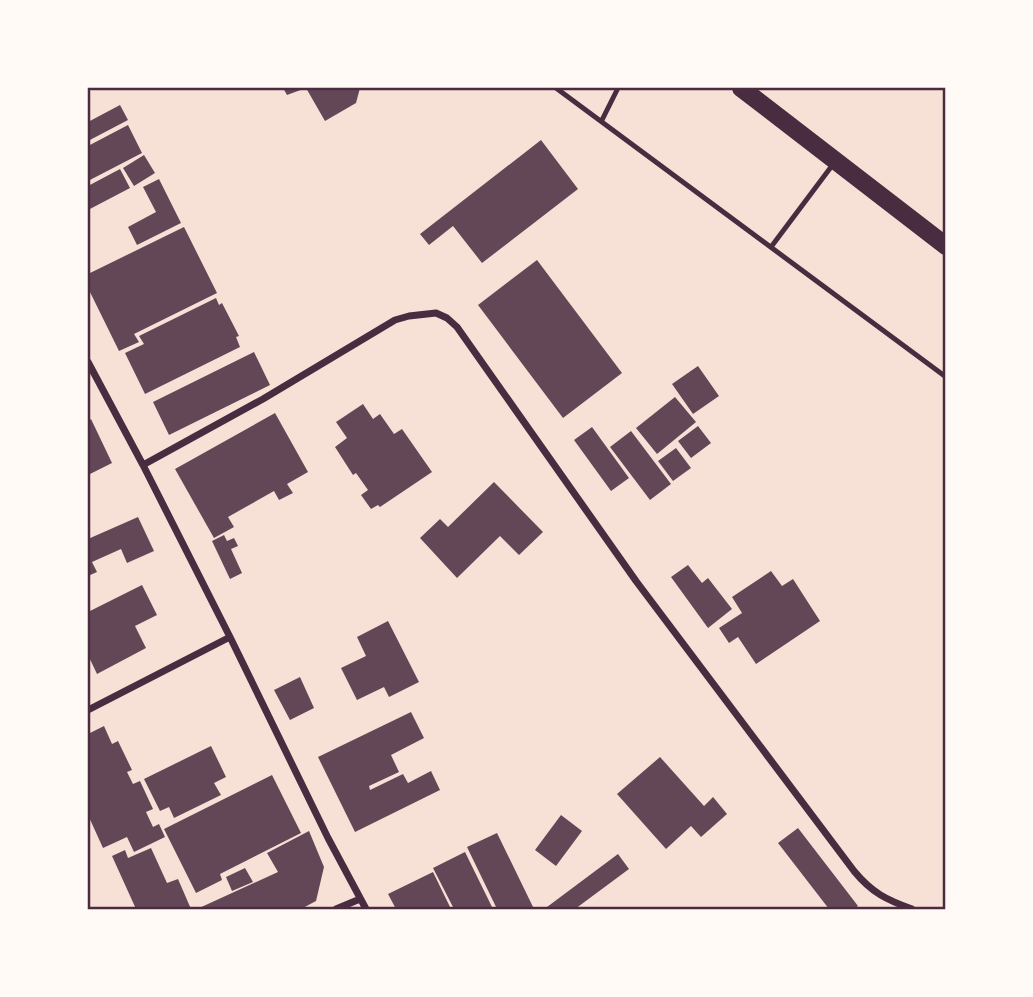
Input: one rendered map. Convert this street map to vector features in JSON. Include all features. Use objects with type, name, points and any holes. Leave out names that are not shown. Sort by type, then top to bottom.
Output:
[{"type":"main road","points":[[741,88],[946,246]]},
{"type":"street","points":[[143,465],[263,399],[395,320],[436,313],[447,318],[457,327],[636,581],[866,886],[912,909]]},
{"type":"street","points":[[88,362],[143,465],[366,909]]},
{"type":"street","points":[[88,710],[230,637]]},
{"type":"street","points":[[335,909],[359,899]]},
{"type":"lane","points":[[556,88],[946,377]]},
{"type":"lane","points":[[602,120],[618,88]]},
{"type":"lane","points":[[771,247],[836,160]]},
{"type":"building","points":[[283,88],[306,88],[287,95]]},
{"type":"building","points":[[306,88],[360,88],[356,103],[325,121]]},
{"type":"building","points":[[120,105],[128,120],[88,141],[88,122]]},
{"type":"building","points":[[128,125],[142,153],[88,181],[88,146]]},
{"type":"building","points":[[541,140],[578,189],[482,263],[453,226],[429,245],[420,234]]},
{"type":"building","points":[[144,155],[155,173],[134,186],[123,168]]},
{"type":"building","points":[[120,169],[130,188],[88,210],[88,186]]},
{"type":"building","points":[[159,179],[181,223],[137,245],[128,227],[156,212],[143,187]]},
{"type":"building","points":[[184,227],[217,293],[134,334],[139,342],[119,351],[88,288],[88,274]]},
{"type":"building","points":[[537,260],[622,373],[563,418],[478,305]]},
{"type":"building","points":[[216,298],[219,305],[222,303],[239,336],[236,337],[240,347],[145,394],[125,353],[144,344],[139,336]]},
{"type":"building","points":[[254,352],[270,385],[169,435],[153,402]]},
{"type":"building","points":[[698,366],[719,396],[693,414],[672,384]]},
{"type":"building","points":[[675,397],[696,422],[657,454],[636,428]]},
{"type":"building","points":[[363,404],[373,419],[380,414],[394,434],[402,429],[432,472],[380,507],[378,505],[371,509],[361,495],[368,490],[356,473],[353,475],[335,447],[347,438],[336,422]]},
{"type":"building","points":[[275,413],[308,472],[287,484],[293,493],[279,500],[274,491],[228,517],[234,527],[214,538],[175,469]]},
{"type":"building","points":[[91,419],[112,463],[88,475],[88,421]]},
{"type":"building","points":[[698,426],[711,443],[691,458],[678,441]]},
{"type":"building","points":[[592,427],[629,478],[611,491],[574,440]]},
{"type":"building","points":[[631,431],[671,484],[650,500],[610,447]]},
{"type":"building","points":[[676,448],[691,468],[673,481],[658,461]]},
{"type":"building","points":[[494,482],[543,532],[519,555],[500,536],[457,578],[420,538],[440,519],[448,527]]},
{"type":"building","points":[[138,517],[154,551],[127,563],[121,549],[92,562],[97,572],[88,576],[88,539]]},
{"type":"building","points":[[224,535],[227,541],[234,538],[238,546],[231,549],[242,573],[230,579],[212,541]]},
{"type":"building","points":[[688,565],[702,583],[708,578],[732,609],[708,628],[671,577]]},
{"type":"building","points":[[771,571],[782,586],[793,579],[820,621],[756,664],[738,637],[729,643],[719,628],[742,613],[732,597]]},
{"type":"building","points":[[142,585],[157,615],[135,626],[146,648],[97,674],[88,655],[88,612]]},
{"type":"building","points":[[388,621],[419,682],[389,697],[384,687],[357,700],[341,668],[366,656],[357,637]]},
{"type":"building","points":[[300,677],[314,708],[290,720],[274,690]]},
{"type":"building","points":[[411,712],[424,738],[391,755],[399,772],[369,786],[370,790],[403,774],[408,783],[431,771],[440,790],[355,832],[318,757]]},
{"type":"building","points":[[104,726],[112,744],[118,741],[132,770],[127,772],[133,784],[140,781],[153,809],[146,812],[153,827],[159,824],[165,837],[134,852],[127,837],[103,848],[88,815],[88,734]]},
{"type":"building","points":[[211,746],[226,777],[214,783],[221,795],[174,818],[169,807],[160,811],[144,779]]},
{"type":"building","points":[[660,757],[704,806],[713,797],[727,814],[701,837],[691,826],[666,849],[617,794]]},
{"type":"building","points":[[272,775],[301,833],[220,874],[222,880],[196,893],[164,829]]},
{"type":"building","points":[[561,815],[582,831],[556,866],[535,850]]},
{"type":"building","points":[[798,828],[858,906],[854,909],[829,909],[778,843]]},
{"type":"building","points":[[309,831],[324,867],[316,901],[301,909],[197,909],[278,872],[267,853]]},
{"type":"building","points":[[497,833],[534,909],[497,909],[467,847]]},
{"type":"building","points":[[151,848],[167,883],[178,879],[191,909],[136,909],[112,856],[125,850],[128,858]]},
{"type":"building","points":[[465,852],[493,909],[454,909],[433,868]]},
{"type":"building","points":[[618,854],[629,869],[575,909],[547,907]]},
{"type":"building","points":[[245,868],[253,882],[232,891],[226,877]]},
{"type":"building","points":[[433,872],[451,909],[396,909],[388,894]]}]
